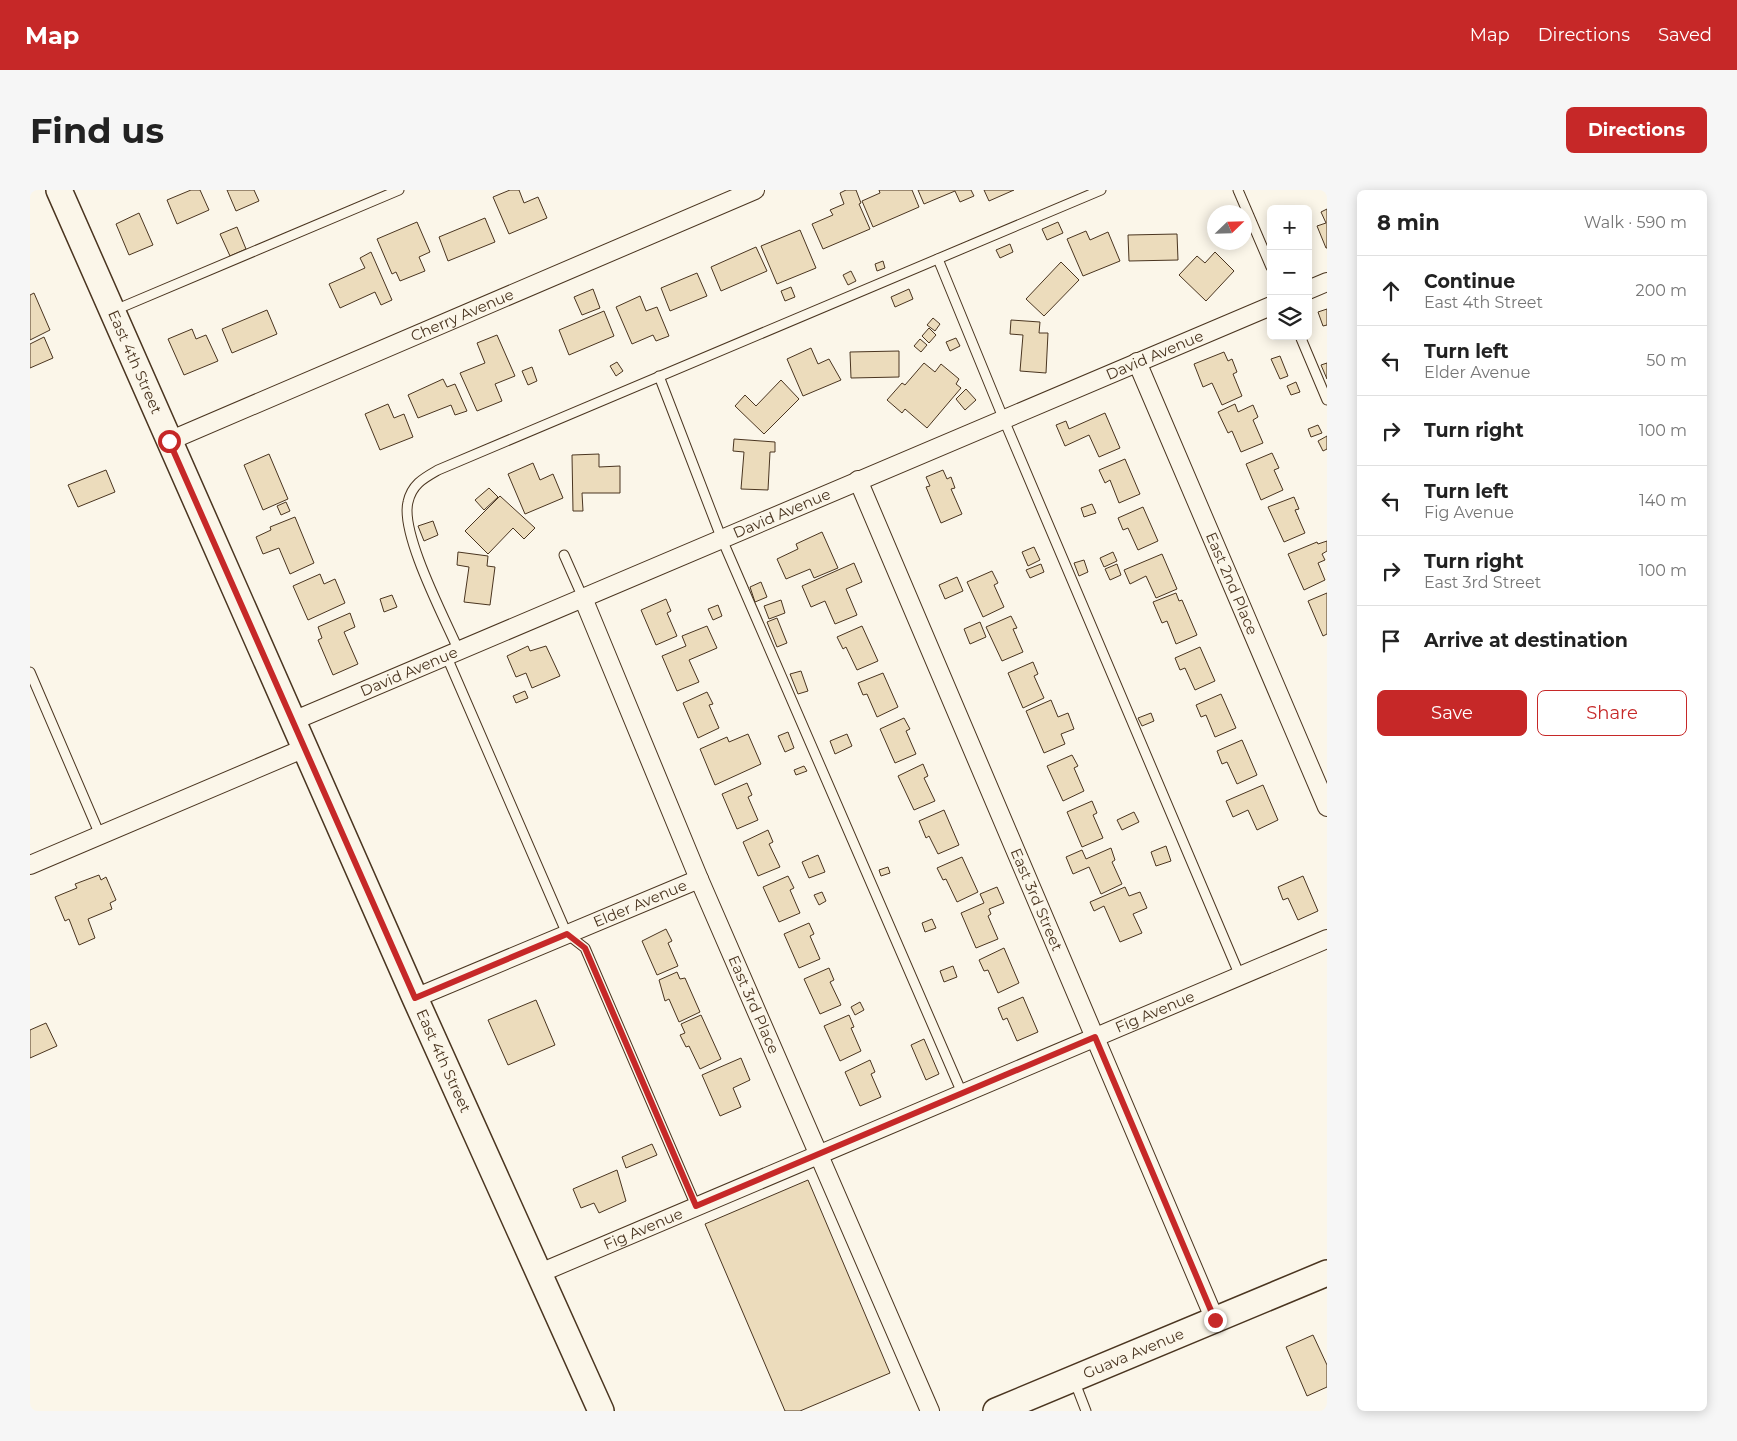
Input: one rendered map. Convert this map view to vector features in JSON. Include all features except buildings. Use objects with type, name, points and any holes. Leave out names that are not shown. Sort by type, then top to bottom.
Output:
[{"type":"street","name":"East 4th Street","points":[[60,190],[304,748],[601,1411]]},
{"type":"street","name":"Cherry Avenue","points":[[169,441],[755,190]]},
{"type":"street","points":[[1312,288],[1327,282]]},
{"type":"street","name":"David Avenue","points":[[293,721],[583,598],[721,537],[1004,420],[1267,308]]},
{"type":"street","name":"East 2nd Place","points":[[1137,362],[1327,807]]},
{"type":"street","name":"East 3rd Street","points":[[858,480],[1215,1320]]},
{"type":"street","name":"East 3rd Place","points":[[583,598],[698,878],[930,1411]]},
{"type":"street","points":[[30,864],[304,748]]},
{"type":"street","name":"Elder Avenue","points":[[415,998],[698,878]]},
{"type":"street","name":"Fig Avenue","points":[[540,1273],[1327,939]]},
{"type":"street","name":"Guava Avenue","points":[[996,1411],[1327,1273]]},
{"type":"lane","points":[[112,311],[399,190]]},
{"type":"lane","points":[[696,1206],[585,948],[567,934],[452,652],[406,520],[408,501],[417,482],[438,470],[1101,190]]},
{"type":"lane","points":[[1238,190],[1267,259]]},
{"type":"lane","points":[[938,259],[1004,420],[1240,976]]},
{"type":"lane","points":[[1302,340],[1327,400]]},
{"type":"lane","points":[[659,376],[721,537],[962,1093]]},
{"type":"lane","points":[[564,555],[583,598]]},
{"type":"lane","points":[[30,672],[100,835]]},
{"type":"lane","points":[[1074,1380],[1086,1411]]},
{"type":"route","points":[[169,441],[415,998],[567,934],[585,948],[696,1206],[1095,1037],[1215,1320]]}]
